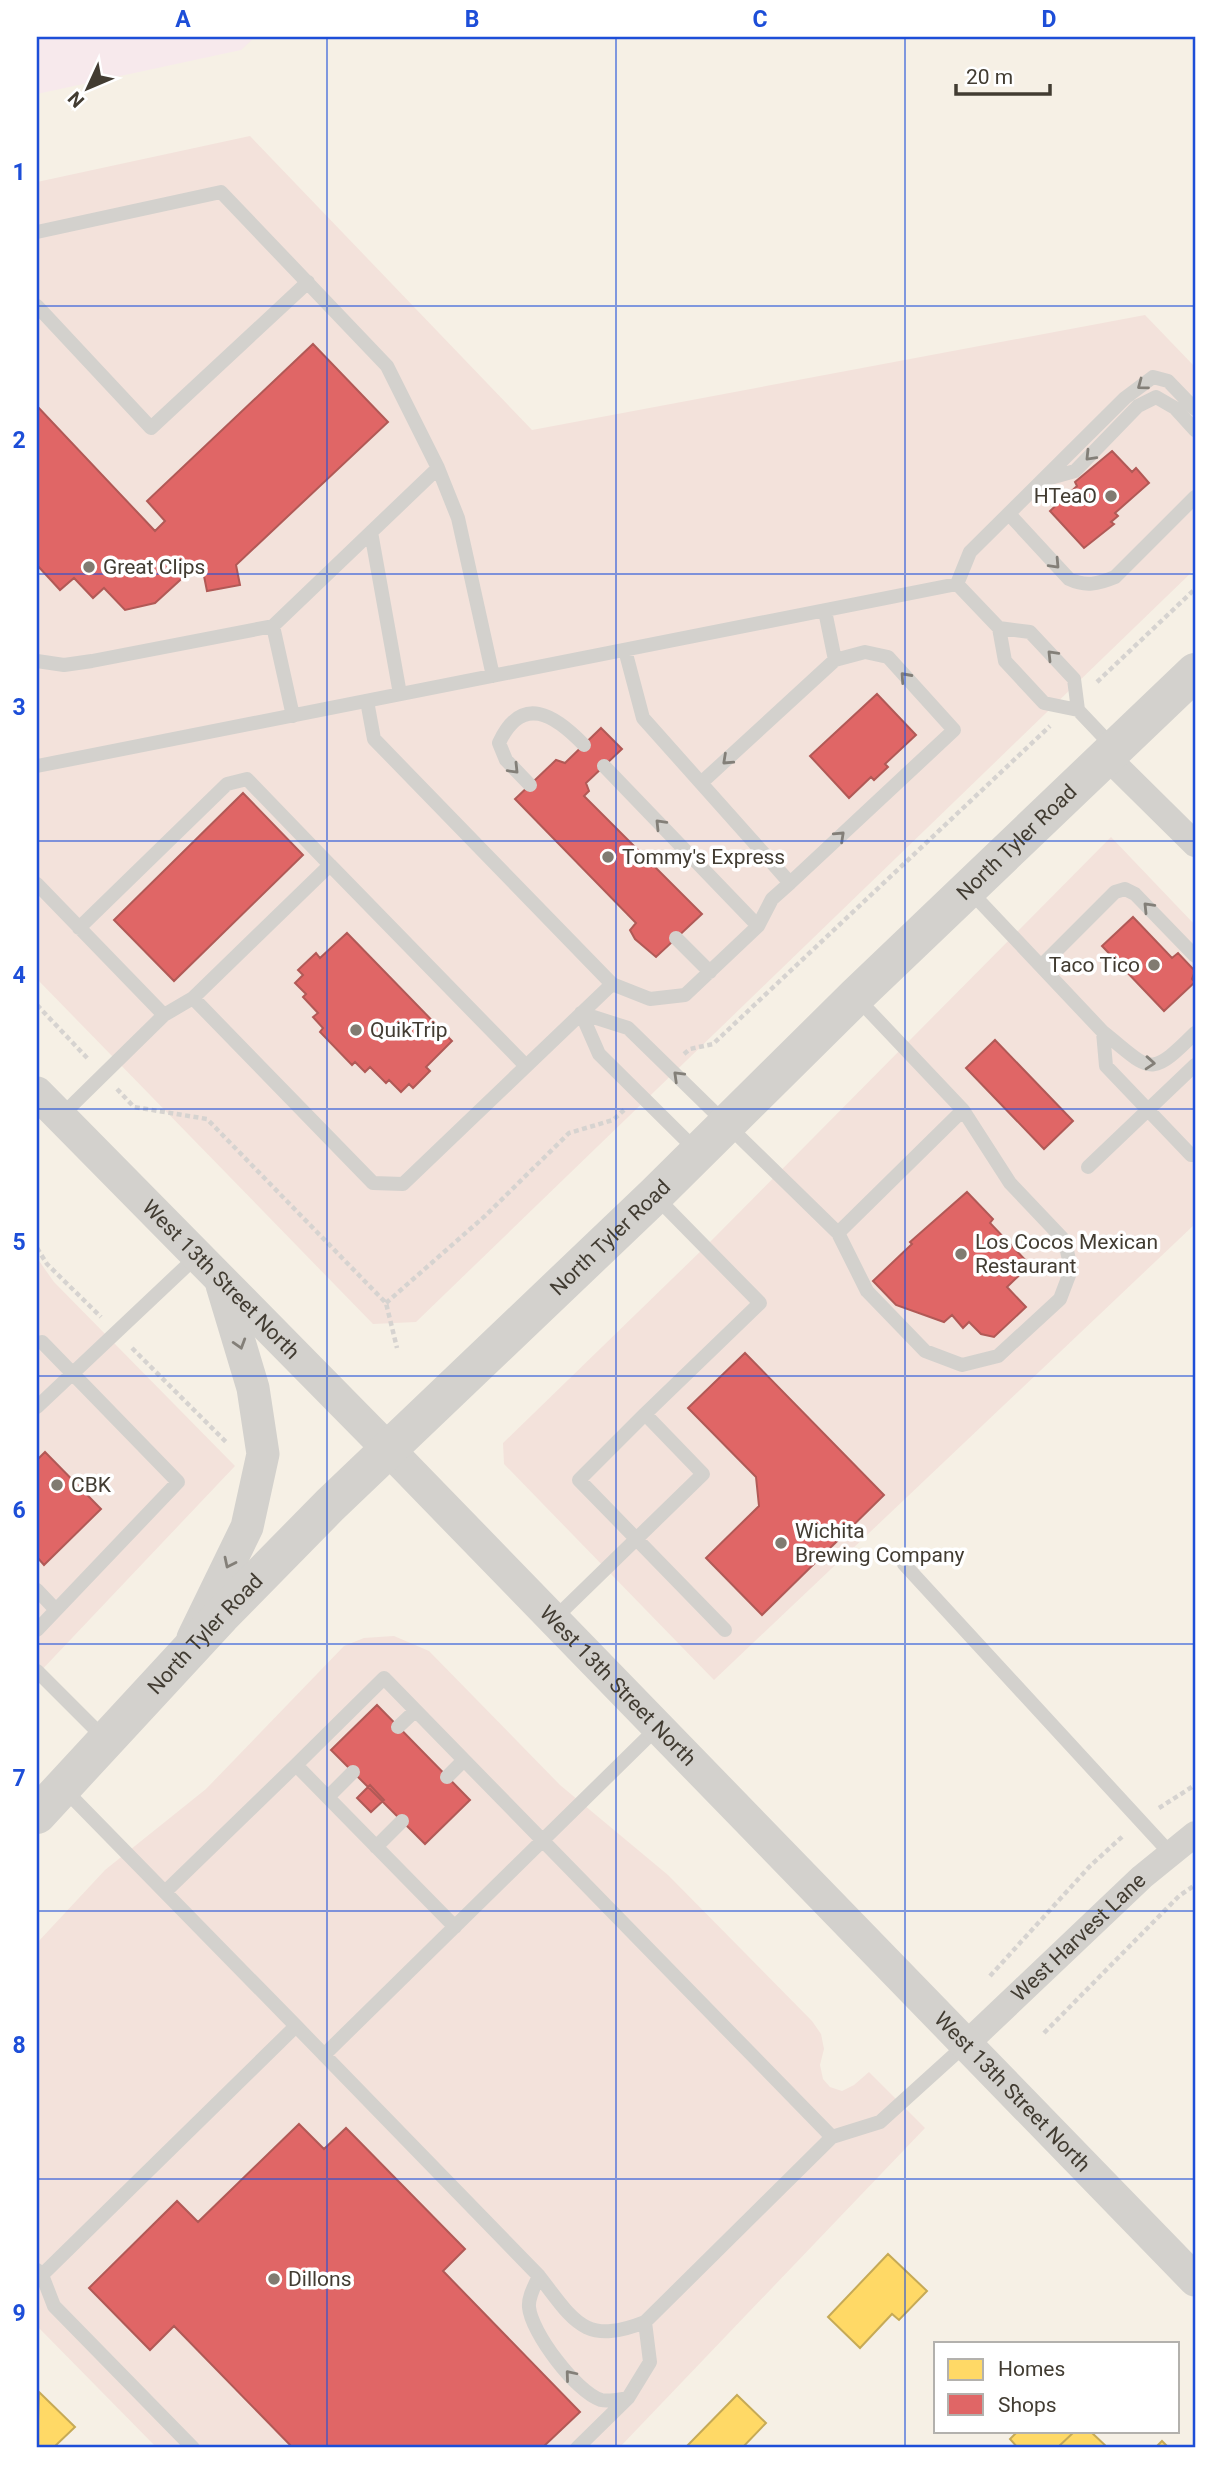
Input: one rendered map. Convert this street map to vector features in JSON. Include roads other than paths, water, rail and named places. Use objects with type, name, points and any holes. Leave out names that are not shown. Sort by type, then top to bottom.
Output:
[{"type":"main road","name":"North Tyler Road","points":[[50,1801],[185,1654],[388,1448],[655,1195],[856,996],[1195,672]]},
{"type":"street","points":[[1110,752],[1195,844]]},
{"type":"street","name":"West 13th Street North","points":[[43,1100],[388,1448],[964,2046],[1195,2280]]},
{"type":"street","points":[[185,1654],[247,1527],[263,1454],[253,1388],[209,1267]]},
{"type":"street","name":"West Harvest Lane","points":[[964,2046],[1170,1853],[1195,1835]]},
{"type":"lane","points":[[37,232],[221,192],[387,366],[438,468],[458,518],[493,676]]},
{"type":"lane","points":[[37,306],[151,428],[308,282]]},
{"type":"lane","points":[[957,584],[970,552],[1125,398],[1153,377],[1168,381],[1195,409]]},
{"type":"lane","points":[[1042,480],[1075,471],[1138,406],[1156,397],[1175,408],[1195,430]]},
{"type":"lane","points":[[37,661],[64,665],[92,662],[274,625],[438,468]]},
{"type":"lane","points":[[1009,514],[1069,579],[1081,585],[1099,584],[1115,577],[1195,497]]},
{"type":"lane","points":[[371,532],[400,694]]},
{"type":"lane","points":[[37,766],[957,584]]},
{"type":"lane","points":[[957,584],[999,628],[1005,661],[1044,703],[1075,706]]},
{"type":"lane","points":[[825,611],[835,660]]},
{"type":"lane","points":[[274,625],[293,716]]},
{"type":"lane","points":[[999,628],[1030,632],[1074,678],[1075,706],[1110,752]]},
{"type":"lane","points":[[625,650],[643,718],[790,883]]},
{"type":"lane","points":[[367,701],[374,739],[612,984],[650,999],[685,995],[758,926],[772,900],[954,730],[888,657],[864,652],[835,660],[701,783]]},
{"type":"lane","points":[[530,785],[506,760],[499,743],[508,724],[528,713],[547,716],[564,725],[583,745]]},
{"type":"lane","points":[[604,766],[758,926]]},
{"type":"lane","points":[[79,928],[227,784],[247,779],[526,1066]]},
{"type":"lane","points":[[43,1100],[103,1074],[164,1015],[193,998],[330,864]]},
{"type":"lane","points":[[37,884],[164,1015]]},
{"type":"lane","points":[[968,889],[1103,1032],[1138,1062],[1148,1066],[1167,1061],[1195,1033]]},
{"type":"lane","points":[[1041,966],[1115,892],[1125,889],[1135,894],[1195,956]]},
{"type":"lane","points":[[676,938],[710,972]]},
{"type":"lane","points":[[193,998],[373,1183],[403,1184],[612,984]]},
{"type":"lane","points":[[581,1013],[628,1028],[728,1123],[838,1233],[867,1291],[925,1351],[962,1365],[998,1356],[1060,1299],[1071,1270],[1065,1241],[1010,1183],[963,1110],[856,996]]},
{"type":"lane","points":[[581,1013],[599,1054],[698,1153]]},
{"type":"lane","points":[[1103,1032],[1106,1066],[1191,1155],[1195,1155]]},
{"type":"lane","points":[[1088,1167],[1195,1065]]},
{"type":"lane","points":[[838,1233],[963,1110]]},
{"type":"lane","points":[[655,1195],[760,1303],[579,1480],[725,1630]]},
{"type":"lane","points":[[37,1407],[116,1332],[209,1267]]},
{"type":"lane","points":[[37,1630],[178,1482],[39,1342]]},
{"type":"lane","points":[[553,1620],[703,1474],[645,1414]]},
{"type":"lane","points":[[904,1564],[1170,1853]]},
{"type":"lane","points":[[37,1590],[56,1610]]},
{"type":"lane","points":[[37,1671],[107,1741]]},
{"type":"lane","points":[[165,1892],[384,1678],[832,2137]]},
{"type":"lane","points":[[398,1727],[415,1711]]},
{"type":"lane","points":[[324,2055],[657,1728]]},
{"type":"lane","points":[[447,1777],[464,1760]]},
{"type":"lane","points":[[296,1765],[454,1927]]},
{"type":"lane","points":[[328,1797],[354,1772]]},
{"type":"lane","points":[[50,1801],[165,1892],[539,2276],[571,2317],[593,2331],[620,2332],[645,2322],[832,2137],[880,2122],[964,2046]]},
{"type":"lane","points":[[376,1847],[402,1821]]},
{"type":"lane","points":[[193,2448],[54,2306],[39,2273],[296,2026]]},
{"type":"lane","points":[[539,2276],[528,2304],[531,2319],[556,2358],[582,2389],[603,2401],[628,2398]]},
{"type":"lane","points":[[577,2448],[628,2398],[650,2362],[645,2322]]},
{"type":"place","name":"HTeaO","points":[[1111,496]]},
{"type":"place","name":"Great Clips","points":[[89,567]]},
{"type":"place","name":"Tommy's Express","points":[[608,857]]},
{"type":"place","name":"Taco Tico","points":[[1154,965]]},
{"type":"place","name":"QuikTrip","points":[[356,1030]]},
{"type":"place","name":"Los Cocos Mexican Restaurant","points":[[961,1254]]},
{"type":"place","name":"CBK","points":[[57,1485]]},
{"type":"place","name":"Wichita Brewing Company","points":[[781,1543]]},
{"type":"place","name":"Dillons","points":[[274,2279]]}]
